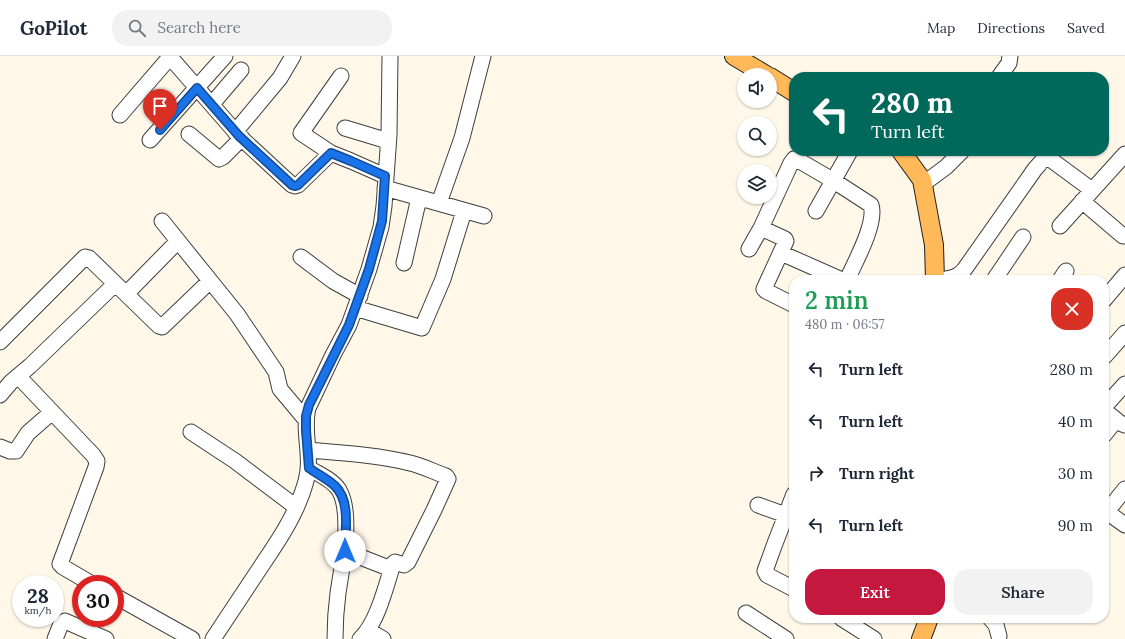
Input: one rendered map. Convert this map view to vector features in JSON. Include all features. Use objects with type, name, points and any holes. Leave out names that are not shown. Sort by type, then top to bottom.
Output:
[{"type":"main road","points":[[734,56],[754,68]]},
{"type":"main road","points":[[777,82],[789,89]]},
{"type":"main road","points":[[905,156],[922,180],[934,245],[944,275]]},
{"type":"main road","points":[[921,639],[928,623]]},
{"type":"street","points":[[150,140],[225,56]]},
{"type":"street","points":[[189,134],[219,159],[224,157],[238,135],[280,78],[293,56]]},
{"type":"street","points":[[213,639],[280,538],[296,508],[307,481],[309,468],[306,420],[309,405],[347,329],[358,302],[381,227],[384,206],[388,141],[390,56]]},
{"type":"street","points":[[439,203],[462,138],[483,56]]},
{"type":"street","points":[[1003,72],[1009,63],[1010,56]]},
{"type":"street","points":[[120,115],[170,57],[238,135],[291,184],[295,186],[298,185],[331,153]]},
{"type":"street","points":[[212,104],[241,70]]},
{"type":"street","points":[[341,76],[301,133],[331,153],[351,161],[385,182],[419,198],[484,216]]},
{"type":"street","points":[[345,128],[388,141]]},
{"type":"street","points":[[816,211],[847,156]]},
{"type":"street","points":[[923,184],[946,167],[957,156]]},
{"type":"street","points":[[960,275],[1035,169],[1043,160],[1050,159],[1087,195],[1124,236]]},
{"type":"street","points":[[749,249],[761,228],[793,160],[798,160],[868,202],[872,209],[872,220],[870,227],[849,275]]},
{"type":"street","points":[[1060,226],[1087,195],[1122,162]]},
{"type":"street","points":[[404,264],[419,198]]},
{"type":"street","points":[[301,257],[358,302],[422,327],[447,266],[464,211]]},
{"type":"street","points":[[162,221],[237,314],[276,372],[280,389],[306,420]]},
{"type":"street","points":[[761,228],[786,240],[764,289],[789,302]]},
{"type":"street","points":[[997,275],[1023,237]]},
{"type":"street","points":[[126,294],[178,241]]},
{"type":"street","points":[[781,254],[806,263],[831,275]]},
{"type":"street","points":[[0,342],[84,258],[89,258],[159,326],[162,326],[210,281]]},
{"type":"street","points":[[1109,294],[1125,275]]},
{"type":"street","points":[[0,395],[11,382],[30,366],[115,284]]},
{"type":"street","points":[[1109,351],[1125,333]]},
{"type":"street","points":[[18,376],[97,461],[60,564],[77,575]]},
{"type":"street","points":[[1109,401],[1125,384]]},
{"type":"street","points":[[0,447],[16,451],[28,433],[52,412]]},
{"type":"street","points":[[1109,414],[1121,423],[1109,431]]},
{"type":"street","points":[[191,432],[235,461],[296,508]]},
{"type":"street","points":[[308,450],[372,455],[388,458],[418,466],[447,477],[447,482],[408,562],[404,565],[395,562],[393,564],[383,595],[364,635],[383,639]]},
{"type":"street","points":[[309,468],[332,484],[340,492],[345,511],[345,551],[338,594],[335,639]]},
{"type":"street","points":[[1109,507],[1125,489]]},
{"type":"street","points":[[758,505],[789,516]]},
{"type":"street","points":[[1109,515],[1125,526]]},
{"type":"street","points":[[789,518],[774,546],[765,574],[789,586]]},
{"type":"street","points":[[345,551],[391,569]]},
{"type":"street","points":[[124,601],[192,639]]},
{"type":"street","points":[[746,613],[786,639]]},
{"type":"street","points":[[55,639],[61,624],[65,621],[106,639]]},
{"type":"street","points":[[849,623],[874,639]]},
{"type":"street","points":[[994,623],[999,636]]},
{"type":"route","points":[[160,130],[197,88],[235,132],[292,185],[298,185],[331,153],[385,176],[384,206],[380,233],[369,269],[349,325],[309,405],[306,416],[309,468],[337,488],[345,506],[345,551]]}]
